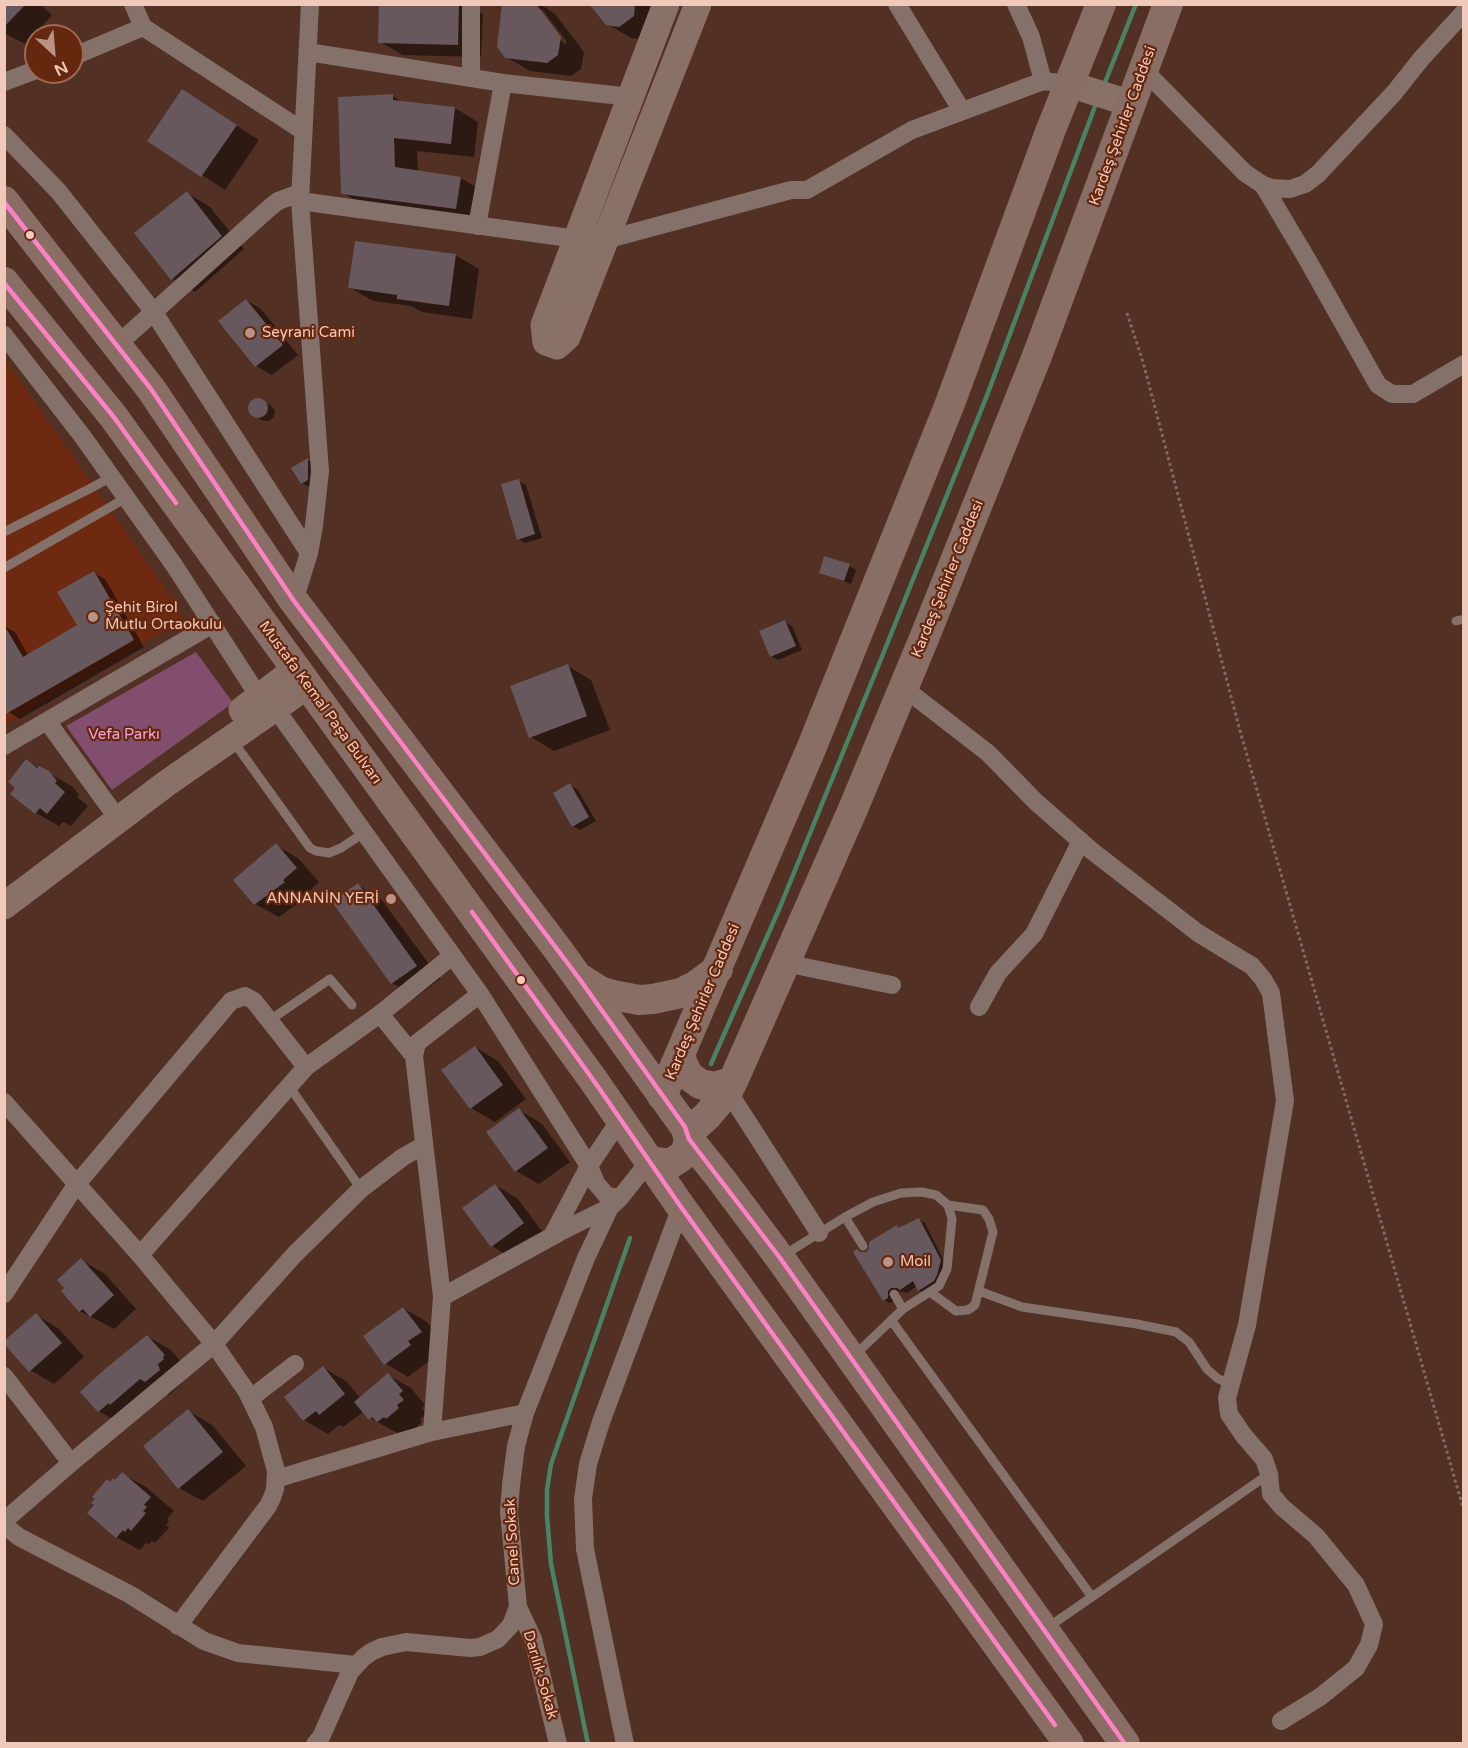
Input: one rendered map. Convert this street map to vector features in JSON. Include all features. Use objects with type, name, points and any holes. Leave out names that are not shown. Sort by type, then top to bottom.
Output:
[{"type":"main road","name":"Kardeş Şehirler Caddesi","points":[[661,1095],[718,969],[811,749],[949,406],[1056,83],[1101,4]]},
{"type":"main road","name":"Kardeş Şehirler Caddesi","points":[[689,1136],[731,1085],[904,688],[1037,357],[1168,4]]},
{"type":"main road","points":[[4,201],[151,389],[294,601],[578,977],[689,1136],[780,1258],[1125,1743]]},
{"type":"main road","name":"Mustafa Kemal Paşa Bulvarı","points":[[4,282],[113,416],[625,1124]]},
{"type":"main road","points":[[578,977],[600,991],[639,1000],[667,997],[688,990],[718,969]]},
{"type":"main road","points":[[681,1054],[688,1075],[700,1084],[714,1087],[728,1083],[731,1085]]},
{"type":"main road","points":[[661,1095],[648,1093],[634,1100],[627,1110],[625,1124],[681,1207],[1069,1743]]},
{"type":"main road","points":[[651,1161],[663,1164],[676,1161],[686,1152],[689,1136]]},
{"type":"street","points":[[133,4],[143,27],[303,131]]},
{"type":"street","points":[[294,601],[309,553],[317,508],[320,471],[300,197],[310,4]]},
{"type":"street","points":[[471,4],[471,78]]},
{"type":"street","points":[[666,4],[544,326],[546,342],[557,346],[567,337],[698,4]]},
{"type":"street","points":[[897,4],[962,111]]},
{"type":"street","points":[[1016,4],[1056,83]]},
{"type":"street","points":[[1144,70],[1245,173],[1263,185],[1290,189],[1312,179],[1394,93],[1421,59],[1464,12]]},
{"type":"street","points":[[84,52],[143,27]]},
{"type":"street","points":[[308,52],[503,83],[631,97]]},
{"type":"street","points":[[4,82],[24,74]]},
{"type":"street","points":[[477,226],[503,83]]},
{"type":"street","points":[[605,240],[791,190],[807,190],[912,130],[962,111],[1056,83],[1132,104]]},
{"type":"street","points":[[4,135],[59,192],[153,311],[309,553]]},
{"type":"street","points":[[1263,185],[1378,385],[1392,394],[1406,395],[1461,372]]},
{"type":"street","points":[[117,345],[278,201],[300,197],[477,226],[577,239]]},
{"type":"street","points":[[4,335],[83,437],[267,702],[365,832],[480,994],[589,1166],[596,1183],[615,1202],[442,1297]]},
{"type":"street","points":[[4,746],[213,624]]},
{"type":"street","points":[[4,889],[110,808],[301,678]]},
{"type":"street","points":[[904,688],[988,753],[1036,802],[1080,841],[1198,933],[1252,966],[1268,986],[1274,1002],[1279,1063],[1284,1088],[1284,1113],[1247,1325],[1227,1398],[1229,1414],[1264,1459],[1269,1474],[1271,1494],[1282,1507],[1316,1536],[1349,1577],[1356,1586],[1374,1624],[1369,1645],[1356,1668],[1320,1697],[1281,1721]]},
{"type":"street","points":[[4,906],[167,783],[232,739],[267,702]]},
{"type":"street","points":[[47,721],[110,808]]},
{"type":"street","points":[[979,1007],[998,973],[1034,934],[1080,841]]},
{"type":"street","points":[[141,1255],[306,1067],[380,1014],[453,956]]},
{"type":"street","points":[[786,963],[892,985]]},
{"type":"street","points":[[432,1432],[442,1297],[414,1056],[417,1042],[480,994]]},
{"type":"street","points":[[4,1294],[76,1185],[231,1001],[245,996],[254,1001],[306,1067]]},
{"type":"street","points":[[380,1014],[414,1056]]},
{"type":"street","points":[[731,1085],[819,1233]]},
{"type":"street","points":[[4,1102],[141,1255],[214,1344],[250,1398],[267,1437],[276,1479],[275,1489],[268,1506],[178,1626]]},
{"type":"street","points":[[556,1234],[589,1166],[625,1124]]},
{"type":"street","points":[[356,1665],[238,1653],[204,1641],[129,1594],[19,1537],[4,1523],[70,1463],[214,1344],[295,1254],[361,1189],[404,1156],[424,1145]]},
{"type":"street","name":"Canel Sokak","points":[[315,1743],[321,1737],[350,1672],[371,1652],[393,1643],[406,1642],[470,1648],[489,1644],[505,1633],[511,1625],[518,1607],[509,1512],[514,1459],[525,1413],[586,1258],[615,1202],[651,1161]]},
{"type":"street","points":[[625,1743],[585,1549],[583,1499],[588,1464],[601,1422],[681,1207]]},
{"type":"street","points":[[556,1234],[572,1234],[581,1242],[586,1258]]},
{"type":"street","points":[[250,1398],[295,1364]]},
{"type":"street","points":[[4,1376],[70,1463]]},
{"type":"street","points":[[276,1479],[432,1432],[525,1413]]},
{"type":"street","name":"Darılık Sokak","points":[[518,1607],[533,1640],[558,1743]]},
{"type":"lane","points":[[4,532],[111,477]]},
{"type":"lane","points":[[4,568],[126,498]]},
{"type":"lane","points":[[232,739],[310,848],[329,853],[365,832]]},
{"type":"lane","points":[[270,1020],[330,978],[352,1005]]},
{"type":"lane","points":[[289,1086],[361,1189]]},
{"type":"lane","points":[[780,1258],[845,1217],[873,1202],[901,1193],[922,1192],[936,1195],[948,1205],[983,1209],[992,1225],[993,1232],[975,1305],[962,1312],[956,1311],[930,1292]]},
{"type":"lane","points":[[851,1359],[903,1309],[939,1286],[947,1269],[952,1219],[948,1205]]},
{"type":"lane","points":[[845,1217],[863,1246]]},
{"type":"lane","points":[[978,1291],[1022,1307],[1176,1332],[1189,1342],[1207,1369],[1217,1378],[1231,1384]]},
{"type":"lane","points":[[894,1294],[903,1309]]},
{"type":"lane","points":[[891,1320],[1092,1598]]},
{"type":"lane","points":[[1044,1630],[1269,1474]]},
{"type":"path","points":[[1127,313],[1143,362],[1245,748],[1464,1511]]},
{"type":"shaded area","name":"Şehit Birol Mutlu Ortaokulu","points":[[4,358],[181,611],[180,622],[5,725]]},
{"type":"green space","name":"Vefa Parkı","points":[[196,652],[233,703],[112,790],[66,726]]},
{"type":"building","points":[[4,4],[26,4],[4,27]]},
{"type":"building","points":[[379,4],[459,4],[458,45],[378,43]]},
{"type":"building","points":[[502,4],[536,4],[561,37],[558,55],[547,63],[505,58],[497,47]]},
{"type":"building","points":[[589,4],[635,4],[634,16],[619,27],[606,25]]},
{"type":"building","points":[[182,89],[237,125],[201,177],[147,141]]},
{"type":"building","points":[[393,94],[393,100],[455,107],[451,144],[394,138],[395,167],[461,177],[456,209],[341,194],[338,97]]},
{"type":"building","points":[[187,191],[222,236],[171,280],[134,233]]},
{"type":"building","points":[[355,241],[456,254],[449,306],[397,299],[397,295],[348,288]]},
{"type":"building","name":"Seyrani Cami","points":[[246,299],[283,345],[255,367],[218,321]]},
{"type":"building","points":[[258,398],[265,401],[268,408],[265,415],[258,418],[251,415],[248,408],[251,401]]},
{"type":"building","points":[[308,458],[308,480],[301,484],[291,468]]},
{"type":"building","points":[[519,479],[535,534],[517,540],[501,484]]},
{"type":"building","points":[[824,556],[850,564],[844,581],[819,573]]},
{"type":"building","points":[[94,571],[134,640],[4,715],[4,625],[23,657],[77,625],[57,592]]},
{"type":"building","points":[[785,620],[796,646],[770,657],[759,631]]},
{"type":"building","points":[[568,664],[587,716],[529,738],[510,686]]},
{"type":"building","points":[[26,759],[37,768],[39,766],[49,771],[57,781],[55,783],[65,792],[47,814],[40,808],[35,814],[10,794],[15,788],[8,782]]},
{"type":"building","points":[[570,783],[589,817],[572,827],[553,793]]},
{"type":"building","points":[[276,843],[297,868],[283,880],[285,882],[254,905],[233,880]]},
{"type":"building","points":[[358,883],[417,966],[391,984],[332,902]]},
{"type":"building","points":[[475,1046],[503,1085],[470,1109],[441,1070]]},
{"type":"building","points":[[519,1108],[548,1148],[515,1172],[486,1132]]},
{"type":"building","points":[[495,1184],[524,1223],[491,1247],[462,1208]]},
{"type":"building","points":[[919,1218],[941,1260],[937,1275],[934,1281],[918,1291],[913,1281],[900,1290],[891,1288],[888,1291],[888,1298],[883,1301],[853,1252],[857,1249],[860,1252],[866,1252],[869,1249],[869,1242],[897,1225],[898,1228]]},
{"type":"building","points":[[81,1258],[114,1295],[90,1317],[83,1309],[79,1312],[61,1291],[64,1288],[57,1280]]},
{"type":"building","points":[[403,1307],[422,1332],[408,1341],[411,1345],[384,1365],[363,1336]]},
{"type":"building","points":[[36,1313],[62,1343],[29,1372],[4,1344],[4,1341]]},
{"type":"building","points":[[147,1335],[165,1355],[158,1364],[160,1370],[145,1382],[140,1379],[110,1405],[109,1403],[98,1412],[80,1392]]},
{"type":"building","points":[[323,1366],[345,1394],[319,1415],[316,1411],[303,1421],[284,1397]]},
{"type":"building","points":[[388,1373],[403,1391],[399,1394],[404,1400],[397,1405],[399,1408],[386,1419],[384,1417],[377,1422],[372,1417],[369,1420],[354,1402]]},
{"type":"building","points":[[188,1409],[223,1452],[178,1489],[143,1446]]},
{"type":"building","points":[[122,1472],[151,1497],[144,1505],[147,1507],[143,1511],[146,1513],[131,1531],[128,1528],[125,1532],[123,1530],[116,1538],[87,1513],[94,1505],[91,1503],[95,1499],[92,1497],[107,1479],[110,1482],[113,1478],[115,1480]]},
{"type":"waterway","points":[[1104,85],[1136,4]]},
{"type":"waterway","points":[[711,1064],[780,907],[986,398],[1097,101]]},
{"type":"waterway","points":[[588,1744],[551,1564],[547,1490],[551,1464],[630,1238]]},
{"type":"transit line","points":[[4,202],[151,389],[294,601],[578,977],[685,1127],[689,1139],[780,1258],[1125,1744]]},
{"type":"transit line","points":[[4,283],[113,416],[176,503]]},
{"type":"transit line","points":[[472,912],[594,1081],[681,1207],[1055,1725]]},
{"type":"place","name":"Seyrani Cami","points":[[250,333]]},
{"type":"place","name":"Şehit Birol Mutlu Ortaokulu","points":[[93,617]]},
{"type":"place","name":"ANNANİN YERİ","points":[[391,899]]},
{"type":"place","name":"Moil","points":[[888,1262]]}]
